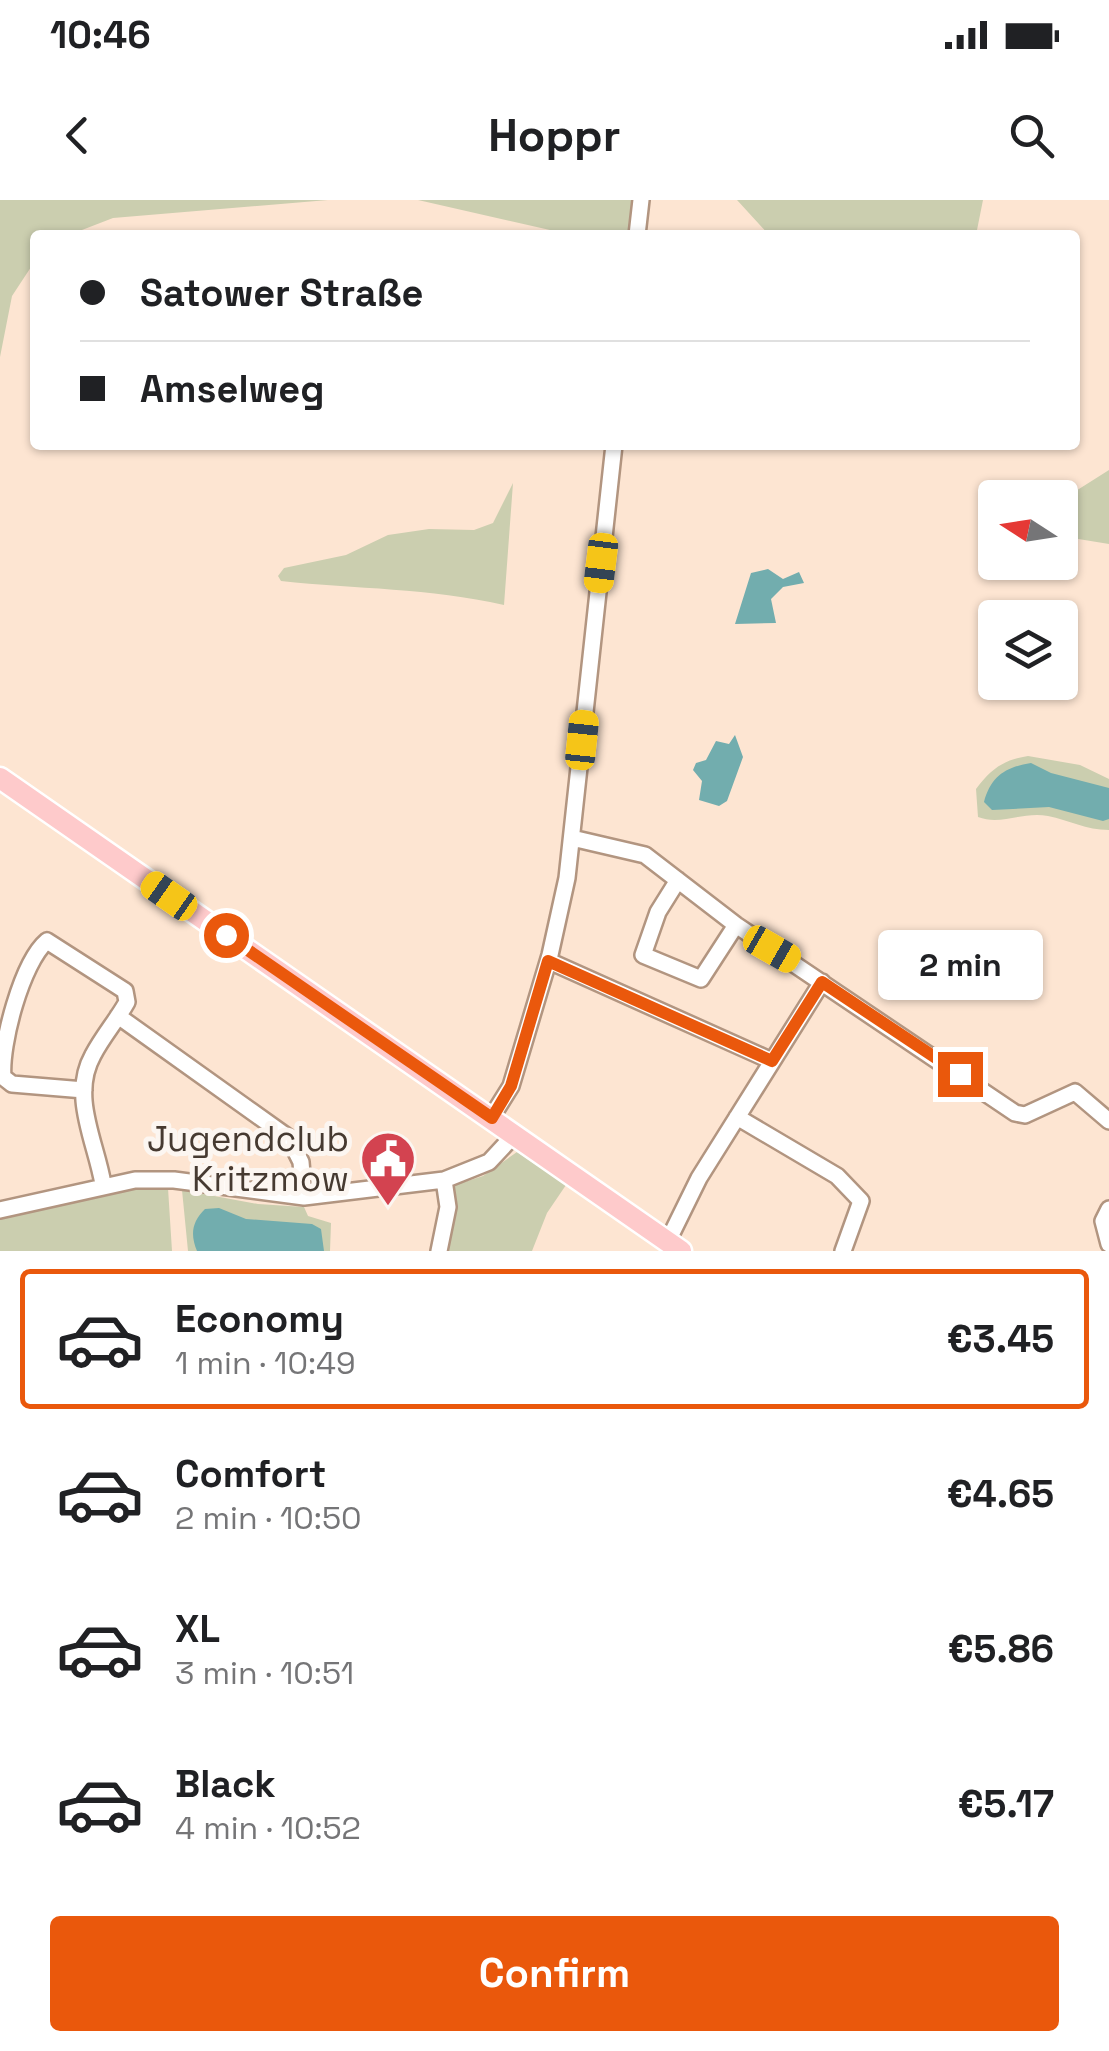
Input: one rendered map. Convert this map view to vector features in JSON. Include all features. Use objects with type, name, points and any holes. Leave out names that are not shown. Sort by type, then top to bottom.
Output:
[{"type":"main road","points":[[0,778],[675,1246]]},
{"type":"street","points":[[638,230],[641,200]]},
{"type":"street","points":[[492,1118],[511,1086],[548,961],[572,838],[613,450]]},
{"type":"street","points":[[572,838],[633,850],[736,925],[1025,1115],[1076,1092],[1109,1121]]},
{"type":"street","points":[[678,880],[658,912],[643,955],[700,979],[736,925]]},
{"type":"street","points":[[84,1090],[12,1084],[3,1077],[8,1029],[22,983],[47,941],[125,991],[127,1002],[90,1058],[84,1090],[84,1112],[104,1184]]},
{"type":"street","points":[[548,961],[772,1061]]},
{"type":"street","points":[[675,1246],[699,1178],[822,982]]},
{"type":"street","points":[[118,1016],[289,1138],[301,1162],[304,1197]]},
{"type":"street","points":[[737,1117],[837,1176],[861,1202],[843,1251]]},
{"type":"street","points":[[0,1210],[104,1184],[174,1180],[304,1197],[444,1180],[489,1162],[515,1134]]},
{"type":"street","points":[[439,1251],[448,1207],[444,1180]]},
{"type":"street","points":[[1109,1209],[1103,1221],[1109,1244]]},
{"type":"green space","points":[[0,200],[328,200],[113,218],[82,230],[30,230],[30,269],[12,296],[0,357]]},
{"type":"green space","points":[[418,200],[646,200],[643,230],[550,230]]},
{"type":"green space","points":[[737,200],[983,200],[977,230],[764,230]]},
{"type":"green space","points":[[1109,470],[1109,544],[1078,539],[1078,490]]},
{"type":"green space","points":[[513,483],[504,605],[421,592],[281,581],[278,576],[284,568],[346,555],[388,535],[429,529],[474,530],[493,523]]},
{"type":"green space","points":[[1028,756],[1080,765],[1109,779],[1109,830],[1039,815],[995,820],[978,817],[976,789],[992,771]]},
{"type":"green space","points":[[517,1152],[566,1185],[547,1213],[532,1251],[446,1251],[455,1211],[452,1186],[483,1176]]},
{"type":"green space","points":[[135,1188],[168,1188],[172,1251],[0,1251],[0,1217]]},
{"type":"green space","points":[[182,1190],[258,1204],[304,1207],[308,1216],[331,1223],[330,1251],[188,1251]]},
{"type":"water","points":[[768,569],[783,579],[799,572],[804,583],[783,587],[771,599],[776,623],[735,624],[751,573]]},
{"type":"water","points":[[735,735],[743,757],[727,801],[719,806],[699,800],[702,781],[693,770],[696,763],[706,760],[716,741],[729,744]]},
{"type":"water","points":[[1031,763],[1051,773],[1109,788],[1109,819],[1103,821],[1049,807],[992,810],[984,802],[995,779],[1007,770]]},
{"type":"water","points":[[219,1208],[246,1219],[312,1224],[321,1229],[324,1251],[197,1251],[193,1234],[197,1219],[205,1209]]},
{"type":"place","name":"Jugendclub Kritzmow","points":[[388,1208]]},
{"type":"route","points":[[226,935],[492,1118],[511,1086],[548,961],[772,1061],[822,982],[960,1074]]}]
